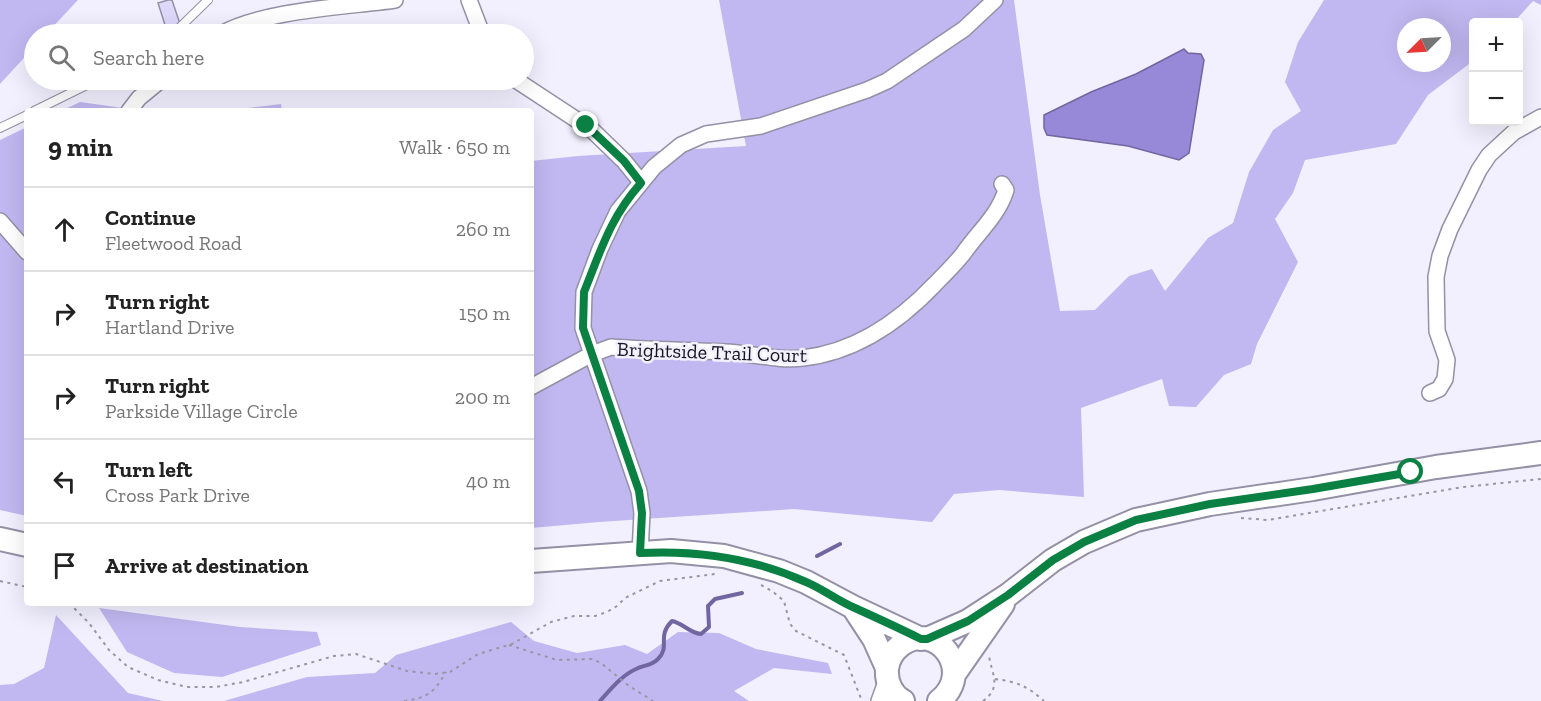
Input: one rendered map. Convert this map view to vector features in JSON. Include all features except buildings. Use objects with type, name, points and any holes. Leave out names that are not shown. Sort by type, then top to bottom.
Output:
[{"type":"main road","points":[[887,674],[890,657],[906,642],[924,639],[968,621],[1008,595],[1053,560],[1084,542],[1136,520],[1210,504],[1313,489],[1436,467],[1541,453]]},
{"type":"main road","points":[[0,539],[24,544]]},
{"type":"main road","points":[[534,561],[671,551],[724,556],[749,562],[806,582],[853,607],[938,643],[952,660],[955,673]]},
{"type":"main road","points":[[939,701],[948,692],[955,673],[1008,595]]},
{"type":"main road","points":[[853,607],[870,632],[891,690],[903,701]]},
{"type":"street","points":[[245,24],[281,15],[395,0]]},
{"type":"street","points":[[469,0],[478,24]]},
{"type":"street","points":[[640,553],[642,513],[639,491],[583,328],[584,292],[608,230],[618,211],[654,167],[681,145],[706,134],[761,126],[887,81],[964,29],[995,0]]},
{"type":"street","points":[[132,108],[149,90]]},
{"type":"street","points":[[531,90],[592,130],[624,161],[641,183]]},
{"type":"street","points":[[1430,393],[1439,389],[1445,379],[1446,360],[1437,331],[1436,285],[1440,255],[1450,229],[1479,170],[1489,155],[1514,132],[1541,117]]},
{"type":"street","name":"Brightside Trail Court","points":[[534,385],[592,354],[611,347],[735,352],[766,358],[801,358],[829,354],[853,346],[894,321],[926,295],[947,273],[970,243],[985,229],[1002,201],[1005,190],[1002,184]]},
{"type":"street","points":[[0,220],[24,248]]},
{"type":"street","points":[[879,701],[887,674]]},
{"type":"lane","points":[[183,24],[208,0]]},
{"type":"lane","points":[[40,108],[77,90]]},
{"type":"lane","points":[[0,128],[24,116]]},
{"type":"path","points":[[1235,518],[1268,520],[1463,487],[1541,479]]},
{"type":"path","points":[[72,606],[109,650],[128,668],[158,680],[187,687],[216,687],[334,656],[356,654],[407,671],[435,674],[446,672],[457,669],[478,654],[509,645],[551,622],[574,616],[594,616],[607,612],[625,598],[660,582],[713,574],[722,575]]},
{"type":"path","points":[[0,580],[24,586]]},
{"type":"path","points":[[756,583],[772,591],[784,601],[790,624],[796,631],[844,655],[862,701]]},
{"type":"path","points":[[509,645],[557,660],[592,659],[601,663],[629,686],[653,701]]},
{"type":"path","points":[[983,701],[994,688],[995,679],[989,650]]},
{"type":"path","points":[[404,701],[420,699],[428,694],[439,684],[446,672]]},
{"type":"path","points":[[995,679],[1014,682],[1029,688],[1044,701]]},
{"type":"shaded area","points":[[0,0],[78,0],[55,24],[24,24],[24,58],[0,84]]},
{"type":"shaded area","points":[[719,0],[1014,0],[1040,195],[1060,311],[1095,310],[1129,276],[1152,269],[1165,291],[1208,238],[1233,223],[1249,172],[1273,130],[1301,111],[1285,82],[1298,42],[1324,0],[1541,0],[1541,5],[1533,1],[1518,18],[1469,18],[1469,64],[1428,95],[1396,144],[1305,160],[1293,193],[1275,219],[1298,262],[1257,344],[1251,364],[1224,375],[1196,407],[1169,406],[1162,379],[1081,408],[1084,497],[999,490],[954,494],[932,522],[794,509],[534,528],[534,161],[746,146]]},
{"type":"shaded area","points":[[1184,49],[1188,53],[1201,54],[1204,60],[1189,153],[1179,160],[1128,146],[1047,135],[1044,128],[1044,115],[1091,92],[1136,74]]},
{"type":"shaded area","points":[[80,102],[123,108],[67,108]]},
{"type":"shaded area","points":[[281,104],[282,108],[247,108]]},
{"type":"shaded area","points":[[24,128],[24,515],[0,510],[0,140]]},
{"type":"shaded area","points":[[99,608],[240,627],[317,632],[321,645],[222,677],[174,673],[127,652]]},
{"type":"shaded area","points":[[56,615],[128,693],[163,701],[0,701],[0,685],[14,684],[44,668]]},
{"type":"shaded area","points":[[511,622],[534,641],[577,653],[625,645],[647,654],[678,632],[719,633],[756,649],[828,663],[832,674],[774,668],[734,691],[749,701],[224,701],[307,677],[375,673],[396,655]]},
{"type":"waterway","points":[[817,556],[840,544]]},
{"type":"waterway","points":[[600,701],[626,675],[658,659],[662,654],[665,632],[672,621],[701,634],[709,627],[708,606],[715,599],[742,593]]},
{"type":"route","points":[[586,125],[624,161],[641,183],[618,211],[608,230],[584,292],[583,302],[583,328],[639,491],[642,513],[640,553],[671,551],[724,556],[749,562],[806,582],[853,607],[921,639],[927,639],[968,621],[1008,595],[1053,560],[1084,542],[1136,520],[1210,504],[1411,472]]}]
